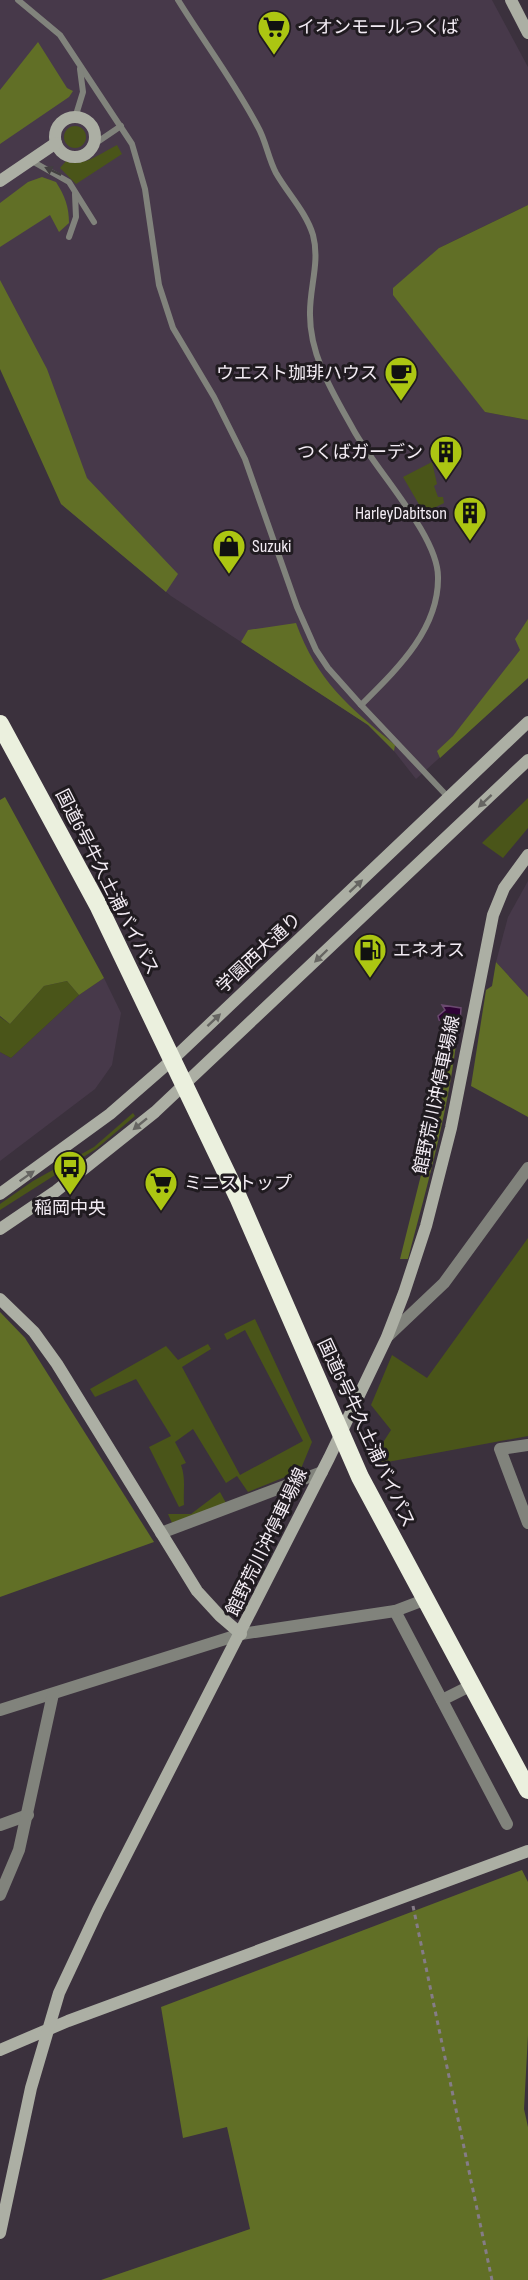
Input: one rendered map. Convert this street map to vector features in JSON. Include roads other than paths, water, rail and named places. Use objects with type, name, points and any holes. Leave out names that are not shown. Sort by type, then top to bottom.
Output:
[{"type":"highway","name":"国道6号牛久土浦バイパス","points":[[0,724],[99,907],[265,1259],[340,1435],[424,1600],[528,1790]]},
{"type":"main road","points":[[511,0],[528,33]]},
{"type":"main road","points":[[75,118],[87,122],[91,127],[93,145],[85,154],[74,157],[62,153],[56,143],[59,126],[75,118]]},
{"type":"main road","points":[[0,181],[56,143]]},
{"type":"main road","name":"学園西大通り","points":[[0,1194],[110,1114],[172,1060],[528,722]]},
{"type":"main road","points":[[0,1229],[56,1191],[184,1086],[528,760]]},
{"type":"main road","name":"館野荒川沖停車場線","points":[[0,2233],[3,2207],[46,2030],[75,1958],[241,1634],[387,1337],[426,1226],[449,1137],[493,915],[504,888],[528,855]]},
{"type":"main road","points":[[0,1299],[34,1332],[46,1348],[197,1591],[220,1616],[241,1634]]},
{"type":"main road","points":[[0,2050],[46,2030],[528,1851]]},
{"type":"street","points":[[387,1337],[444,1283],[528,1168]]},
{"type":"street","points":[[528,1445],[500,1449],[528,1523]]},
{"type":"street","points":[[161,1533],[322,1472]]},
{"type":"street","points":[[0,1710],[241,1634],[395,1611],[424,1600]]},
{"type":"street","points":[[395,1611],[507,1824]]},
{"type":"street","points":[[442,1700],[471,1685]]},
{"type":"street","points":[[0,1895],[14,1868],[28,1815],[53,1694]]},
{"type":"street","points":[[0,1825],[28,1815]]},
{"type":"lane","points":[[18,0],[60,35],[132,144],[140,166],[159,285],[173,328],[214,397],[245,459],[306,630],[328,668],[448,797]]},
{"type":"lane","points":[[178,0],[254,119],[274,170],[310,227],[316,261],[310,315],[318,359],[359,440],[426,536],[437,561],[438,593],[428,624],[417,642],[389,677],[361,705]]},
{"type":"lane","points":[[74,55],[83,82],[81,102],[75,118]]},
{"type":"lane","points":[[93,145],[120,126]]},
{"type":"lane","points":[[30,160],[69,182],[94,222]]},
{"type":"lane","points":[[69,182],[77,205],[69,237]]},
{"type":"place","name":"イオンモールつくば","points":[[274,56]]},
{"type":"place","name":"ウエスト珈琲ハウス","points":[[401,402]]},
{"type":"place","name":"つくばガーデン","points":[[446,481]]},
{"type":"place","name":"HarleyDabitson","points":[[470,542]]},
{"type":"place","name":"Suzuki","points":[[229,575]]},
{"type":"place","name":"エネオス","points":[[370,979]]},
{"type":"place","name":"稲岡中央","points":[[70,1196]]},
{"type":"place","name":"ミニストップ","points":[[161,1212]]}]
